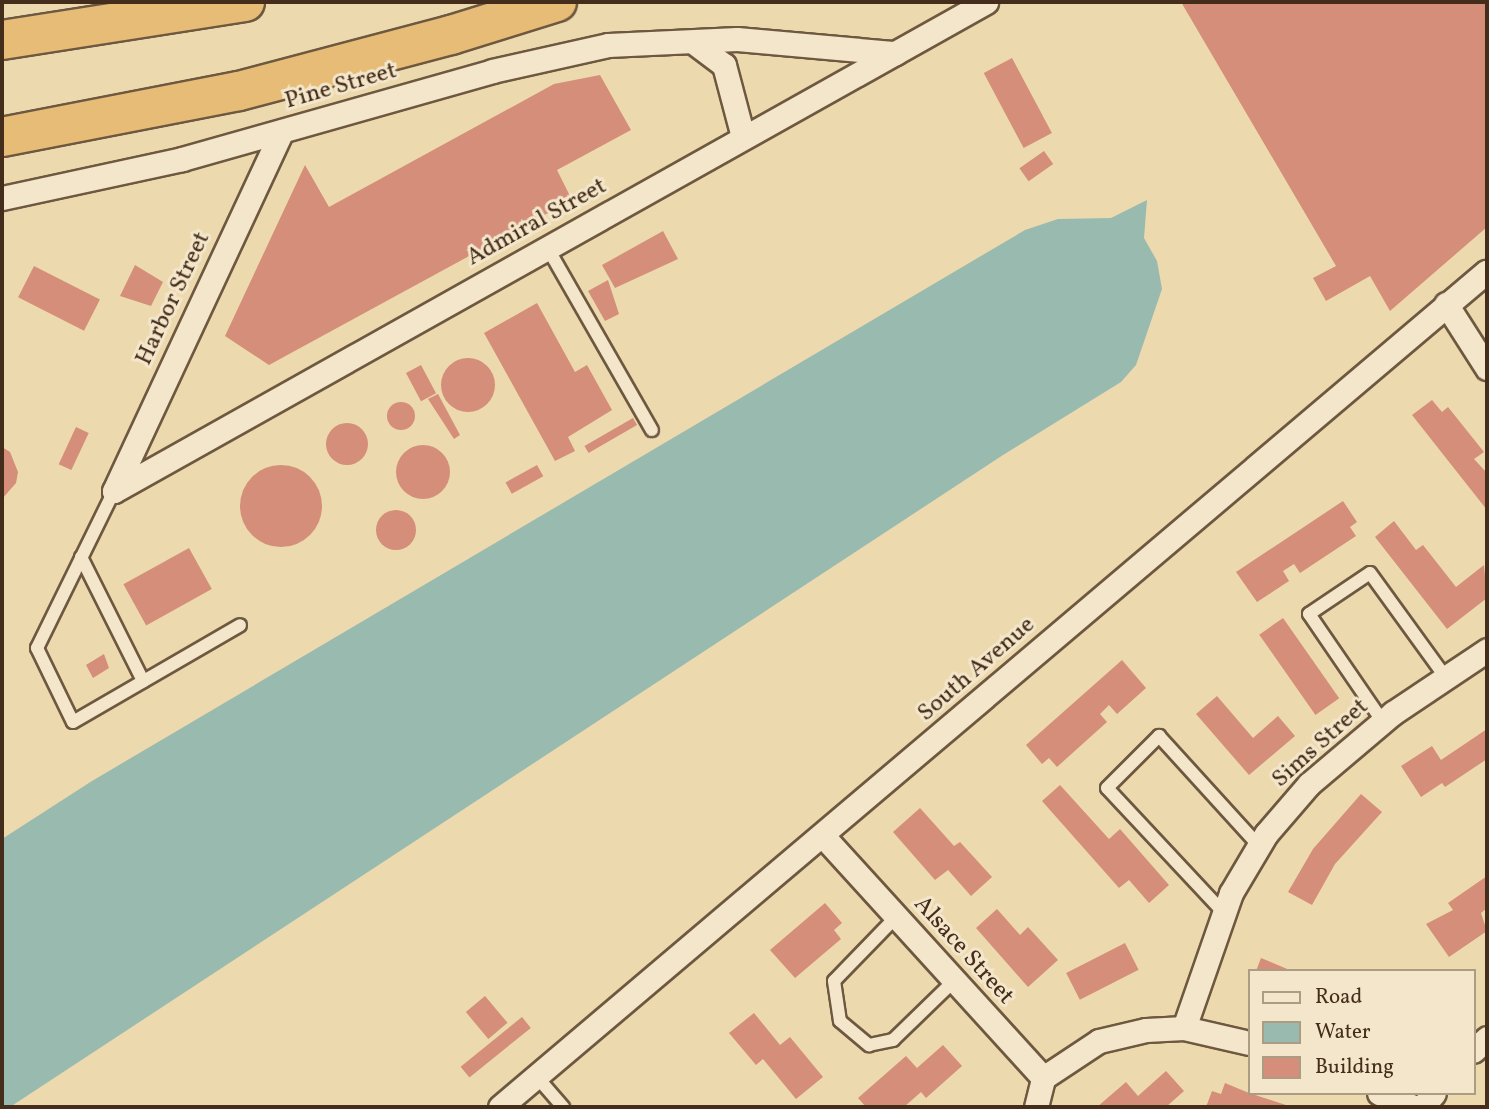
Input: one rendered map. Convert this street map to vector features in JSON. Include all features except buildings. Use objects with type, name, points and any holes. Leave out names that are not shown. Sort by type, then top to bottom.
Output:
[{"type":"highway","points":[[2,40],[245,2]]},
{"type":"highway","points":[[2,137],[239,91],[425,43],[557,2]]},
{"type":"street","name":"Admiral Street","points":[[114,491],[986,2]]},
{"type":"street","name":"Pine Street","points":[[2,198],[168,162],[492,71],[608,45],[649,40],[696,44],[737,40],[895,53]]},
{"type":"street","points":[[696,44],[724,65],[743,137]]},
{"type":"street","name":"Harbor Street","points":[[114,491],[282,131]]},
{"type":"street","name":"South Avenue","points":[[500,1107],[1487,271]]},
{"type":"street","points":[[1446,304],[1487,368]]},
{"type":"street","name":"Sims Street","points":[[1184,1028],[1224,913],[1259,846],[1309,784],[1383,722],[1487,650]]},
{"type":"street","name":"Alsace Street","points":[[823,836],[1044,1078]]},
{"type":"street","points":[[1036,1107],[1044,1078],[1099,1041],[1146,1030],[1184,1028],[1248,1043]]},
{"type":"street","points":[[1383,1095],[1414,1107]]},
{"type":"lane","points":[[547,247],[652,430]]},
{"type":"lane","points":[[114,491],[37,648],[73,722],[240,625]]},
{"type":"lane","points":[[81,558],[143,681]]},
{"type":"lane","points":[[1383,722],[1309,614],[1370,573],[1446,678]]},
{"type":"lane","points":[[1224,913],[1107,788],[1158,736],[1259,846]]},
{"type":"lane","points":[[896,917],[834,981],[841,1021],[869,1045],[893,1040],[955,980]]},
{"type":"lane","points":[[537,1077],[563,1107]]},
{"type":"water","points":[[1147,200],[1144,238],[1157,261],[1162,289],[1136,365],[1121,382],[1003,455],[10,1107],[2,1107],[2,839],[92,781],[1025,230],[1058,219],[1111,218]]}]
